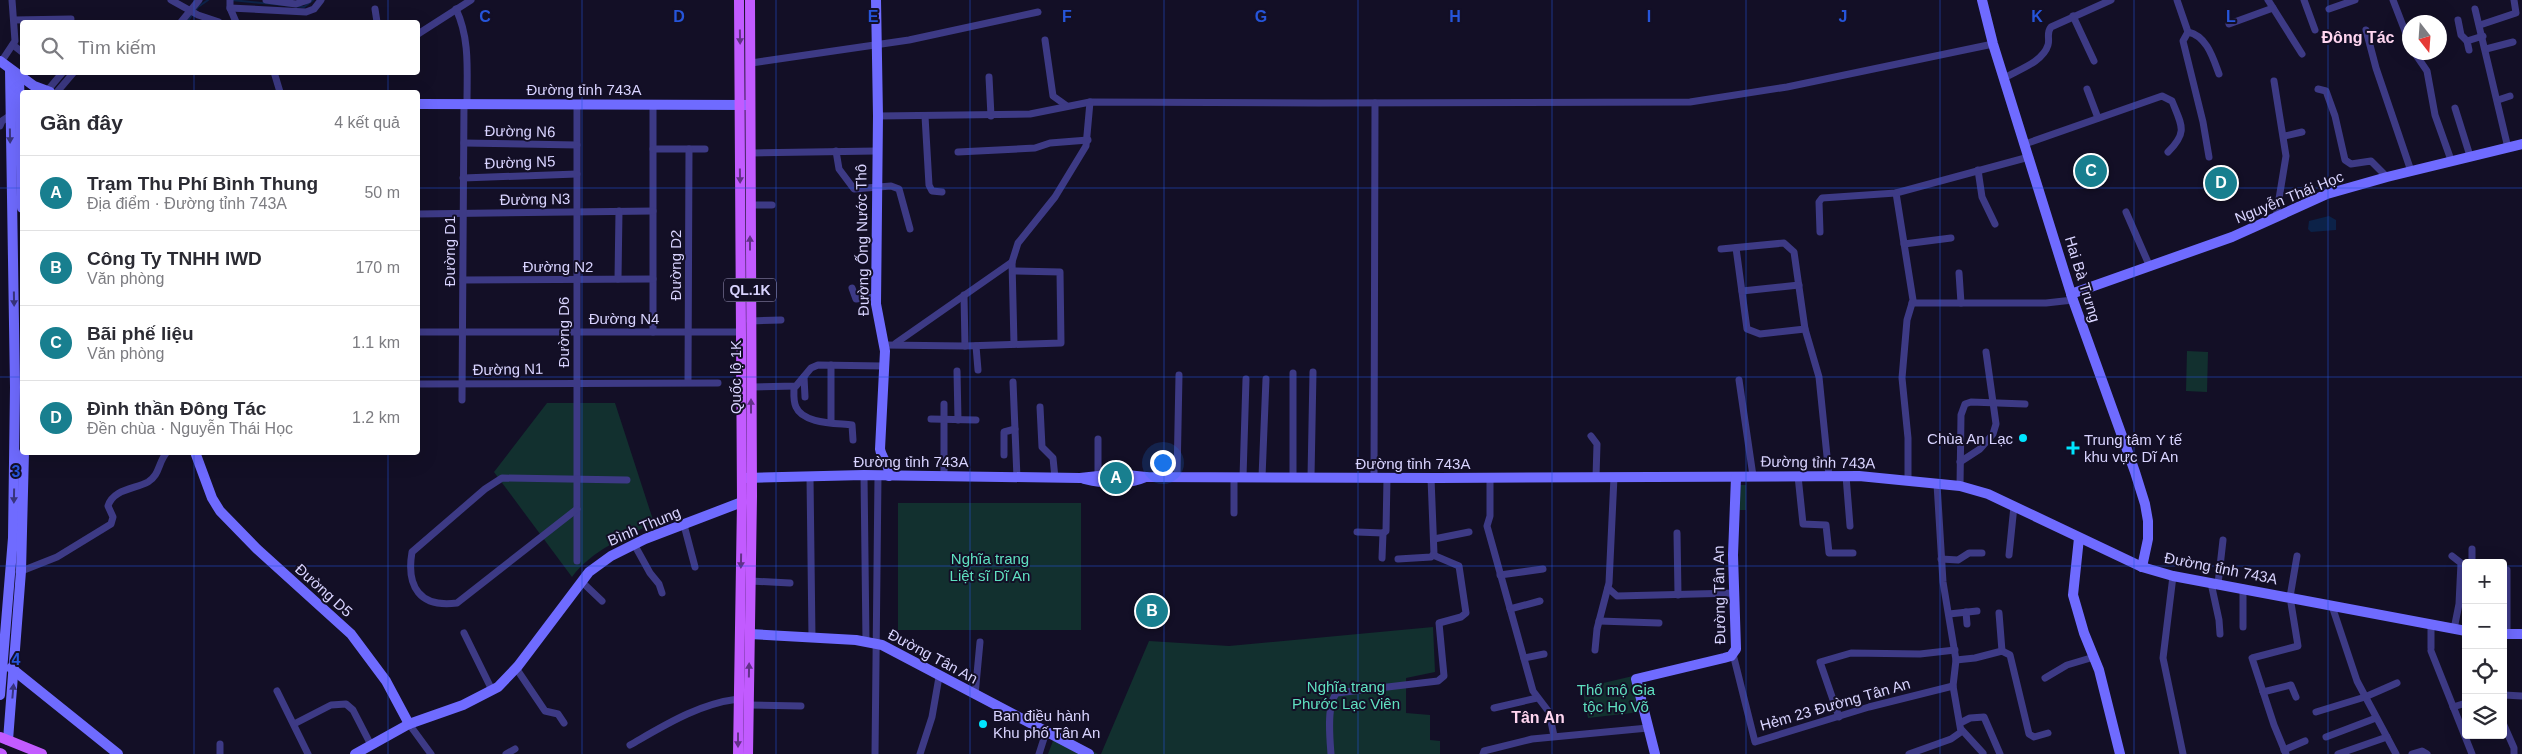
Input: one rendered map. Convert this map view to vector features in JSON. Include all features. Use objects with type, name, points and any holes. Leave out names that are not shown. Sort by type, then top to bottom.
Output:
[{"type":"main road","name":"Quốc lộ 1K","points":[[738,754],[738,699],[751,580],[752,496],[746,478],[741,332],[744,105],[739,0]]},
{"type":"main road","name":"Quốc lộ 1K","points":[[748,754],[742,502],[746,478],[751,387],[751,153],[744,105],[750,63],[750,0]]},
{"type":"main road","points":[[742,502],[752,496]]},
{"type":"main road","points":[[4,738],[42,754]]},
{"type":"street","points":[[12,0],[14,20],[13,45],[0,61],[15,73],[44,90]]},
{"type":"street","points":[[171,0],[195,15],[212,20]]},
{"type":"street","points":[[195,15],[199,0]]},
{"type":"street","points":[[266,0],[296,4],[308,0]]},
{"type":"street","points":[[235,20],[230,4],[306,12],[314,9],[321,0]]},
{"type":"street","points":[[420,33],[458,5],[471,0]]},
{"type":"street","name":"Đường Ống Nước Thô","points":[[876,0],[878,116],[876,151],[876,297],[880,332],[884,345],[880,449],[881,456],[889,465],[889,476]]},
{"type":"street","name":"Hai Bà Trưng","points":[[1982,0],[1993,44],[2072,297],[2145,504],[2148,521],[2148,539],[2142,567]]},
{"type":"street","points":[[2004,78],[2040,58],[2048,44],[2048,31],[2051,27],[2110,0]]},
{"type":"street","points":[[2177,0],[2188,32],[2183,41],[2203,122],[2209,156]]},
{"type":"street","points":[[2268,0],[2302,54]]},
{"type":"street","points":[[2304,0],[2315,30]]},
{"type":"street","points":[[2329,9],[2355,0]]},
{"type":"street","points":[[2393,0],[2402,23]]},
{"type":"street","points":[[2480,24],[2516,13],[2514,0]]},
{"type":"street","name":"Đường D1","points":[[458,5],[467,44],[463,214],[462,400]]},
{"type":"street","points":[[2228,24],[2273,8]]},
{"type":"street","points":[[375,9],[377,20]]},
{"type":"street","points":[[2476,9],[2508,148]]},
{"type":"street","points":[[750,63],[909,40],[1038,12]]},
{"type":"street","points":[[2072,16],[2094,61]]},
{"type":"street","points":[[14,20],[71,19]]},
{"type":"street","points":[[2458,20],[2461,35],[2466,41],[2469,50]]},
{"type":"street","points":[[2366,30],[2376,68],[2411,171]]},
{"type":"street","points":[[2188,32],[2197,35],[2210,50],[2219,74]]},
{"type":"street","points":[[2466,41],[2483,36]]},
{"type":"street","points":[[1045,40],[1053,96],[1067,106]]},
{"type":"street","points":[[2486,49],[2513,42]]},
{"type":"street","points":[[878,116],[1030,114],[1090,102],[1690,102],[1787,87],[1993,44]]},
{"type":"street","points":[[13,45],[20,50]]},
{"type":"street","points":[[2419,60],[2427,71],[2435,115],[2451,160]]},
{"type":"street","points":[[0,695],[1,658],[11,575],[15,387],[9,116],[15,73]]},
{"type":"street","points":[[49,90],[61,75]]},
{"type":"street","points":[[50,90],[70,75]]},
{"type":"street","points":[[275,75],[279,90]]},
{"type":"street","points":[[989,77],[991,116]]},
{"type":"street","points":[[2274,81],[2286,156],[2276,217]]},
{"type":"street","points":[[2088,89],[2098,118]]},
{"type":"street","points":[[2318,89],[2326,91],[2331,103],[2345,160],[2352,164],[2371,161],[2387,177]]},
{"type":"street","points":[[2498,100],[2510,96]]},
{"type":"street","points":[[2025,144],[2098,118],[2166,97],[2172,101],[2182,133],[2180,140],[2168,152]]},
{"type":"street","points":[[1014,344],[1012,262],[1018,243],[1055,197],[1078,163],[1088,140],[1090,102]]},
{"type":"street","points":[[1374,478],[1375,103]]},
{"type":"street","name":"Đường tỉnh 743A","points":[[420,104],[744,105]]},
{"type":"street","name":"Đường D6","points":[[577,104],[577,561]]},
{"type":"street","points":[[653,104],[653,332]]},
{"type":"street","points":[[2455,108],[2470,156]]},
{"type":"street","points":[[9,116],[20,194]]},
{"type":"street","points":[[925,116],[929,185],[932,191],[942,192]]},
{"type":"street","points":[[2284,136],[2302,132]]},
{"type":"street","points":[[958,152],[1034,148],[1050,143],[1088,140]]},
{"type":"street","name":"Đường N6","points":[[464,144],[577,145]]},
{"type":"street","name":"Nguyễn Thái Học","points":[[2072,297],[2232,236],[2327,194],[2451,160],[2522,144]]},
{"type":"street","points":[[653,149],[706,149]]},
{"type":"street","name":"Đường D2","points":[[688,381],[689,149]]},
{"type":"street","points":[[836,151],[839,169],[854,189],[891,186],[899,190],[910,229]]},
{"type":"street","points":[[751,153],[876,151]]},
{"type":"street","points":[[1820,232],[1818,202],[1822,198],[1896,193],[2029,157]]},
{"type":"street","points":[[1978,170],[1982,197],[1995,224]]},
{"type":"street","name":"Đường N5","points":[[464,178],[576,174]]},
{"type":"street","points":[[1896,193],[1912,303],[1907,320],[1902,378],[1908,438],[1908,481]]},
{"type":"street","points":[[750,205],[772,205]]},
{"type":"street","points":[[618,211],[618,279]]},
{"type":"street","name":"Đường N3","points":[[420,214],[653,211]]},
{"type":"street","points":[[2126,212],[2150,267]]},
{"type":"street","points":[[1904,244],[1951,238]]},
{"type":"street","points":[[1721,249],[1777,242],[1788,244],[1794,252],[1805,328],[1819,377],[1829,476]]},
{"type":"street","points":[[1736,248],[1747,329],[1750,332],[1760,334],[1805,328]]},
{"type":"street","points":[[896,344],[1012,262]]},
{"type":"street","points":[[884,345],[976,346],[1061,343],[1061,274],[1059,272],[1013,271]]},
{"type":"street","points":[[1959,273],[1961,303]]},
{"type":"street","name":"Đường N2","points":[[463,280],[653,279]]},
{"type":"street","points":[[1742,291],[1799,285]]},
{"type":"street","points":[[852,288],[856,299],[876,297]]},
{"type":"street","points":[[964,295],[965,346]]},
{"type":"street","points":[[1912,303],[2046,303],[2072,297]]},
{"type":"street","points":[[750,321],[781,320]]},
{"type":"street","name":"Đường N4","points":[[420,332],[741,332]]},
{"type":"street","points":[[976,346],[978,370]]},
{"type":"street","points":[[1960,463],[1978,451],[1993,434],[1996,424],[1986,352]]},
{"type":"street","points":[[831,365],[831,422]]},
{"type":"street","points":[[751,387],[794,387],[815,366],[883,366]]},
{"type":"street","points":[[957,370],[958,420]]},
{"type":"street","points":[[1311,477],[1314,372]]},
{"type":"street","points":[[1293,477],[1294,373]]},
{"type":"street","points":[[1177,477],[1179,375]]},
{"type":"street","points":[[804,377],[805,397]]},
{"type":"street","points":[[1234,513],[1239,477],[1246,379]]},
{"type":"street","points":[[1262,477],[1266,379]]},
{"type":"street","points":[[1739,380],[1753,476]]},
{"type":"street","name":"Đường N1","points":[[420,384],[688,381],[718,383]]},
{"type":"street","points":[[1013,382],[1017,478]]},
{"type":"street","points":[[794,387],[796,407],[802,414],[811,419],[852,426],[853,440]]},
{"type":"street","points":[[1960,486],[1961,415],[1964,406],[1971,402],[2025,404]]},
{"type":"street","points":[[944,404],[944,476]]},
{"type":"street","points":[[1040,408],[1042,446],[1053,458],[1054,478]]},
{"type":"street","points":[[931,419],[976,420]]},
{"type":"street","points":[[1004,455],[1004,432],[1015,429]]},
{"type":"street","points":[[1591,436],[1597,444],[1596,477]]},
{"type":"street","points":[[1098,439],[1098,475]]},
{"type":"street","points":[[4,738],[15,671],[21,571],[24,455]]},
{"type":"street","points":[[11,575],[57,557],[111,524],[113,517],[108,506],[109,502],[120,492],[152,478],[159,472],[165,455]]},
{"type":"street","name":"Đường D5","points":[[196,455],[208,489],[220,511],[257,549],[351,634],[386,681],[409,724],[430,754]]},
{"type":"street","name":"Đường tỉnh 743A","points":[[746,478],[864,475],[1080,478],[1098,475],[1138,474],[1146,477],[1374,478],[1846,476],[1908,481],[1960,486],[1988,494],[2142,567],[2173,576],[2462,630]]},
{"type":"street","points":[[864,475],[866,641]]},
{"type":"street","points":[[875,754],[878,476]]},
{"type":"street","name":"Đường Tân An","points":[[1655,754],[1636,679],[1707,663],[1733,654],[1738,643],[1733,555],[1736,476]]},
{"type":"street","points":[[1798,476],[1803,524],[1826,525],[1829,553],[1853,553]]},
{"type":"street","points":[[1846,476],[1850,526]]},
{"type":"street","points":[[810,477],[812,638]]},
{"type":"street","name":"Đường tỉnh 743A","points":[[1080,478],[1106,484],[1132,483],[1146,477]]},
{"type":"street","points":[[1595,650],[1608,588],[1614,477]]},
{"type":"street","points":[[577,509],[457,603],[448,604],[431,601],[416,592],[410,578],[412,552],[485,489],[502,478],[627,480]]},
{"type":"street","points":[[1382,558],[1383,533],[1386,531],[1387,478]]},
{"type":"street","points":[[1431,478],[1433,555]]},
{"type":"street","points":[[1490,478],[1490,516],[1487,526],[1524,658],[1537,698],[1548,712],[1554,736]]},
{"type":"street","points":[[1909,754],[1951,739],[1960,734],[1961,726],[1953,686],[1956,660],[1941,559],[1937,484]]},
{"type":"street","name":"Bình Thung","points":[[355,754],[409,724],[463,705],[492,690],[516,668],[582,582],[600,563],[634,544],[742,502]]},
{"type":"street","points":[[2009,555],[2014,506]]},
{"type":"street","points":[[865,526],[877,525]]},
{"type":"street","points":[[684,526],[695,567]]},
{"type":"street","points":[[1357,532],[1383,533]]},
{"type":"street","points":[[1434,539],[1469,532]]},
{"type":"street","points":[[1677,533],[1678,595]]},
{"type":"street","points":[[2079,538],[2074,595],[2094,657],[2120,754]]},
{"type":"street","points":[[865,540],[877,540]]},
{"type":"street","points":[[2220,634],[2214,583],[2223,540]]},
{"type":"street","points":[[634,544],[650,573],[659,584],[662,593]]},
{"type":"street","points":[[2472,549],[2472,559]]},
{"type":"street","points":[[1941,559],[1958,560],[1972,552],[1982,553]]},
{"type":"street","points":[[1331,754],[1330,716],[1332,700],[1337,693],[1438,681],[1444,676],[1439,622],[1460,617],[1466,613],[1459,566],[1433,555],[1398,559]]},
{"type":"street","points":[[2297,556],[2290,597],[2298,646],[2252,658],[2285,752],[2305,741]]},
{"type":"street","points":[[2452,556],[2461,563],[2459,604],[2454,629]]},
{"type":"street","points":[[1500,575],[1543,569]]},
{"type":"street","points":[[2173,576],[2163,658],[2183,754]]},
{"type":"street","points":[[751,580],[790,583]]},
{"type":"street","points":[[582,582],[602,601]]},
{"type":"street","points":[[1608,588],[1617,596],[1735,593]]},
{"type":"street","points":[[2243,588],[2244,627]]},
{"type":"street","points":[[1510,609],[1540,601]]},
{"type":"street","points":[[2332,606],[2357,681],[2396,754]]},
{"type":"street","points":[[1949,614],[1977,611]]},
{"type":"street","points":[[1966,612],[1967,624]]},
{"type":"street","points":[[1999,613],[2002,651]]},
{"type":"street","points":[[1600,621],[1659,623]]},
{"type":"street","points":[[2431,625],[2431,650],[2472,754]]},
{"type":"street","points":[[464,633],[492,690]]},
{"type":"street","name":"Đường Tân An","points":[[744,634],[866,641],[876,644],[1089,754]]},
{"type":"street","points":[[2507,634],[2522,634]]},
{"type":"street","points":[[975,695],[980,642]]},
{"type":"street","points":[[1838,716],[1820,662],[1851,653],[1920,654],[1955,650]]},
{"type":"street","points":[[1956,660],[1975,658],[2002,651],[2010,655],[2029,734],[2034,737],[2048,733]]},
{"type":"street","points":[[1524,658],[1544,654]]},
{"type":"street","name":"Hẻm 23 Đường Tân An","points":[[1733,654],[1755,742],[1838,716],[1953,686]]},
{"type":"street","points":[[2045,678],[2067,665],[2094,657]]},
{"type":"street","points":[[1,658],[118,754]]},
{"type":"street","points":[[516,668],[545,711],[556,713],[564,723]]},
{"type":"street","points":[[920,754],[932,718],[939,677]]},
{"type":"street","points":[[2316,712],[2366,697],[2397,683]]},
{"type":"street","points":[[2263,692],[2291,686],[2296,697]]},
{"type":"street","points":[[277,691],[308,754]]},
{"type":"street","points":[[2507,695],[2522,696]]},
{"type":"street","points":[[1494,708],[1537,698]]},
{"type":"street","points":[[630,745],[690,712],[716,702],[738,699]]},
{"type":"street","points":[[294,724],[331,705],[346,704],[353,710],[371,745]]},
{"type":"street","points":[[2454,707],[2462,704]]},
{"type":"street","points":[[748,705],[801,706]]},
{"type":"street","points":[[1961,726],[1980,715],[1984,716],[2000,754]]},
{"type":"street","points":[[2326,737],[2376,718]]},
{"type":"street","points":[[1961,726],[1983,753]]},
{"type":"street","points":[[1483,754],[1484,751],[1503,744],[1554,736],[1648,728]]},
{"type":"street","points":[[1039,754],[1046,732]]},
{"type":"street","points":[[2507,732],[2514,748],[2514,754]]},
{"type":"street","points":[[2343,753],[2387,737]]},
{"type":"street","points":[[220,744],[220,754]]},
{"type":"street","points":[[506,754],[515,749]]},
{"type":"street","points":[[2412,754],[2422,752],[2427,754]]},
{"type":"green space","points":[[2187,351],[2208,352],[2207,392],[2186,391]]},
{"type":"green space","points":[[547,403],[615,403],[654,523],[599,552],[589,559],[572,577],[494,472]]},
{"type":"green space","points":[[1738,485],[1746,485],[1746,510],[1738,510]]},
{"type":"green space","name":"Nghĩa trang Liệt sĩ Dĩ An","points":[[898,503],[1081,503],[1081,630],[898,630]]},
{"type":"green space","name":"Nghĩa trang Phước Lạc Viên","points":[[1433,627],[1435,672],[1406,678],[1406,713],[1430,715],[1430,740],[1440,741],[1440,754],[1101,754],[1149,641],[1229,646]]},
{"type":"green space","name":"Thổ mộ Gia tộc Họ Võ","points":[[1633,676],[1640,712],[1588,718],[1582,688]]},
{"type":"green space","points":[[1056,733],[1098,754],[1048,754]]},
{"type":"water","points":[[2329,216],[2336,220],[2336,230],[2311,232],[2308,229],[2309,221]]},
{"type":"waterway","points":[[188,20],[198,7],[208,0]]},
{"type":"waterway","points":[[231,0],[304,7],[313,0]]},
{"type":"place","name":"Bãi phế liệu","points":[[2091,171]]},
{"type":"place","name":"Đình thần Đông Tác","points":[[2221,183]]},
{"type":"place","name":"Chùa An Lạc","points":[[2023,438]]},
{"type":"place","name":"Trung tâm Y tế khu vực Dĩ An","points":[[2073,448]]},
{"type":"place","name":"Trạm Thu Phí Bình Thung","points":[[1116,478]]},
{"type":"place","name":"Công Ty TNHH IWD","points":[[1152,611]]},
{"type":"place","name":"Ban điều hành Khu phố Tân An","points":[[983,724]]},
{"type":"district","name":"Đông Tác","points":[[2358,37]]},
{"type":"district","name":"Tân An","points":[[1538,717]]}]
